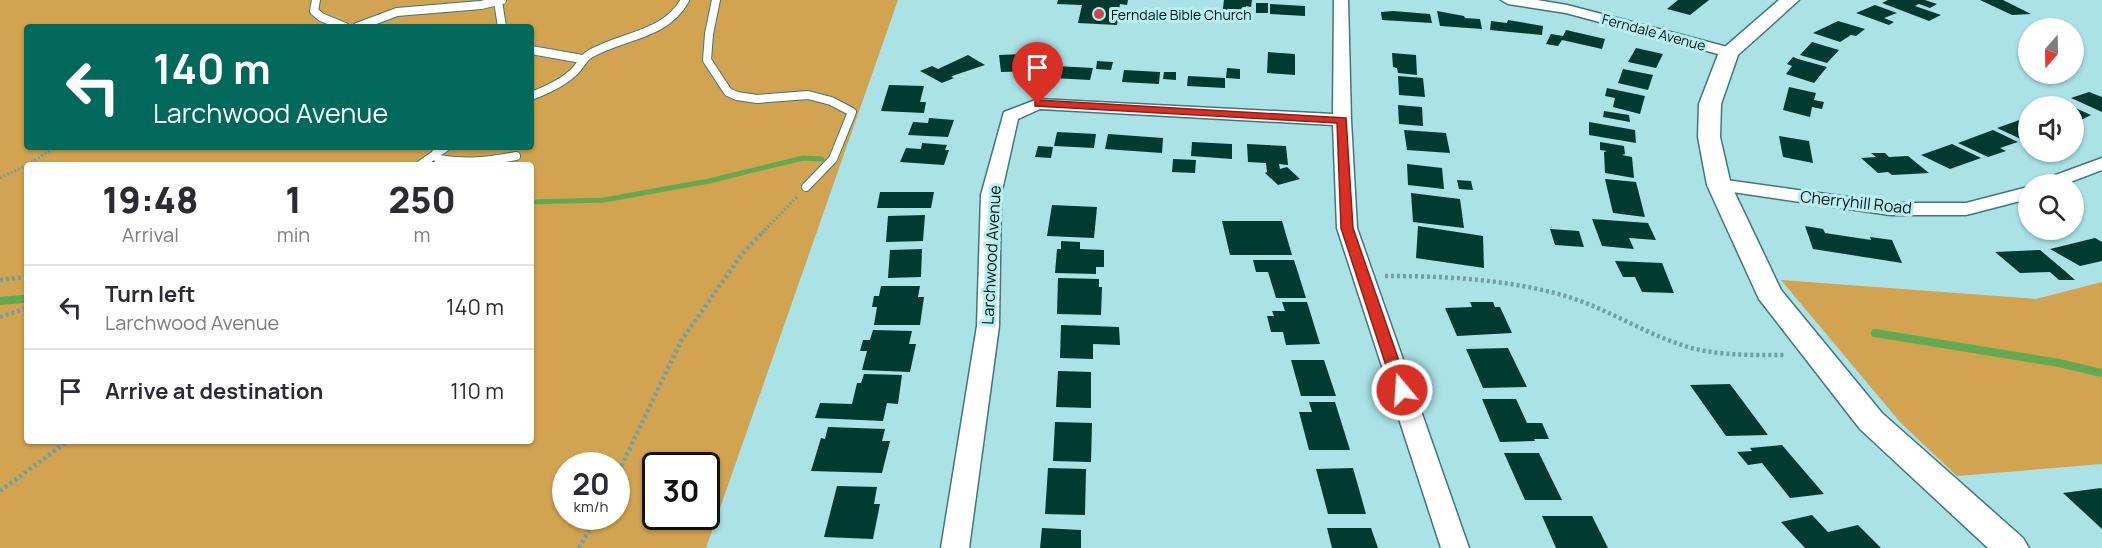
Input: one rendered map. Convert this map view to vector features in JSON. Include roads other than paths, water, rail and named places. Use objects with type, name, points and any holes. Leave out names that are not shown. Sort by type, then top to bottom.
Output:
[{"type":"street","points":[[1341,0],[1342,120],[1347,228],[1455,548]]},
{"type":"street","name":"Ferndale Avenue","points":[[1508,0],[1567,9],[1729,52]]},
{"type":"street","points":[[1790,0],[1729,52],[1710,104],[1709,136],[1719,185],[1769,293],[1863,412],[2011,548]]},
{"type":"street","name":"Larchwood Avenue","points":[[955,548],[988,326],[991,195],[1010,116],[1038,104],[1342,120]]},
{"type":"street","points":[[2076,174],[2102,164]]},
{"type":"street","name":"Cherryhill Road","points":[[1719,185],[1890,209],[1966,209],[2018,196]]},
{"type":"lane","points":[[316,0],[314,11],[321,17],[338,24]]},
{"type":"lane","points":[[534,95],[560,84],[578,68],[582,60],[611,43],[666,23],[679,11],[685,0]]},
{"type":"lane","points":[[716,0],[707,54],[708,64],[723,79],[728,92],[743,98],[809,95],[830,101],[852,112],[833,159],[806,187]]},
{"type":"lane","points":[[365,24],[397,12],[442,4],[500,1],[502,24]]},
{"type":"lane","points":[[534,51],[582,60]]},
{"type":"lane","points":[[424,162],[441,150]]},
{"type":"lane","points":[[436,153],[438,159],[457,162]]},
{"type":"lane","points":[[479,162],[516,156]]},
{"type":"waterway","points":[[534,202],[604,200],[709,181],[803,158],[822,159]]},
{"type":"waterway","points":[[0,301],[23,299]]},
{"type":"waterway","points":[[1875,333],[2059,363],[2102,373]]},
{"type":"place","name":"Ferndale Bible Church","points":[[1099,14]]}]
